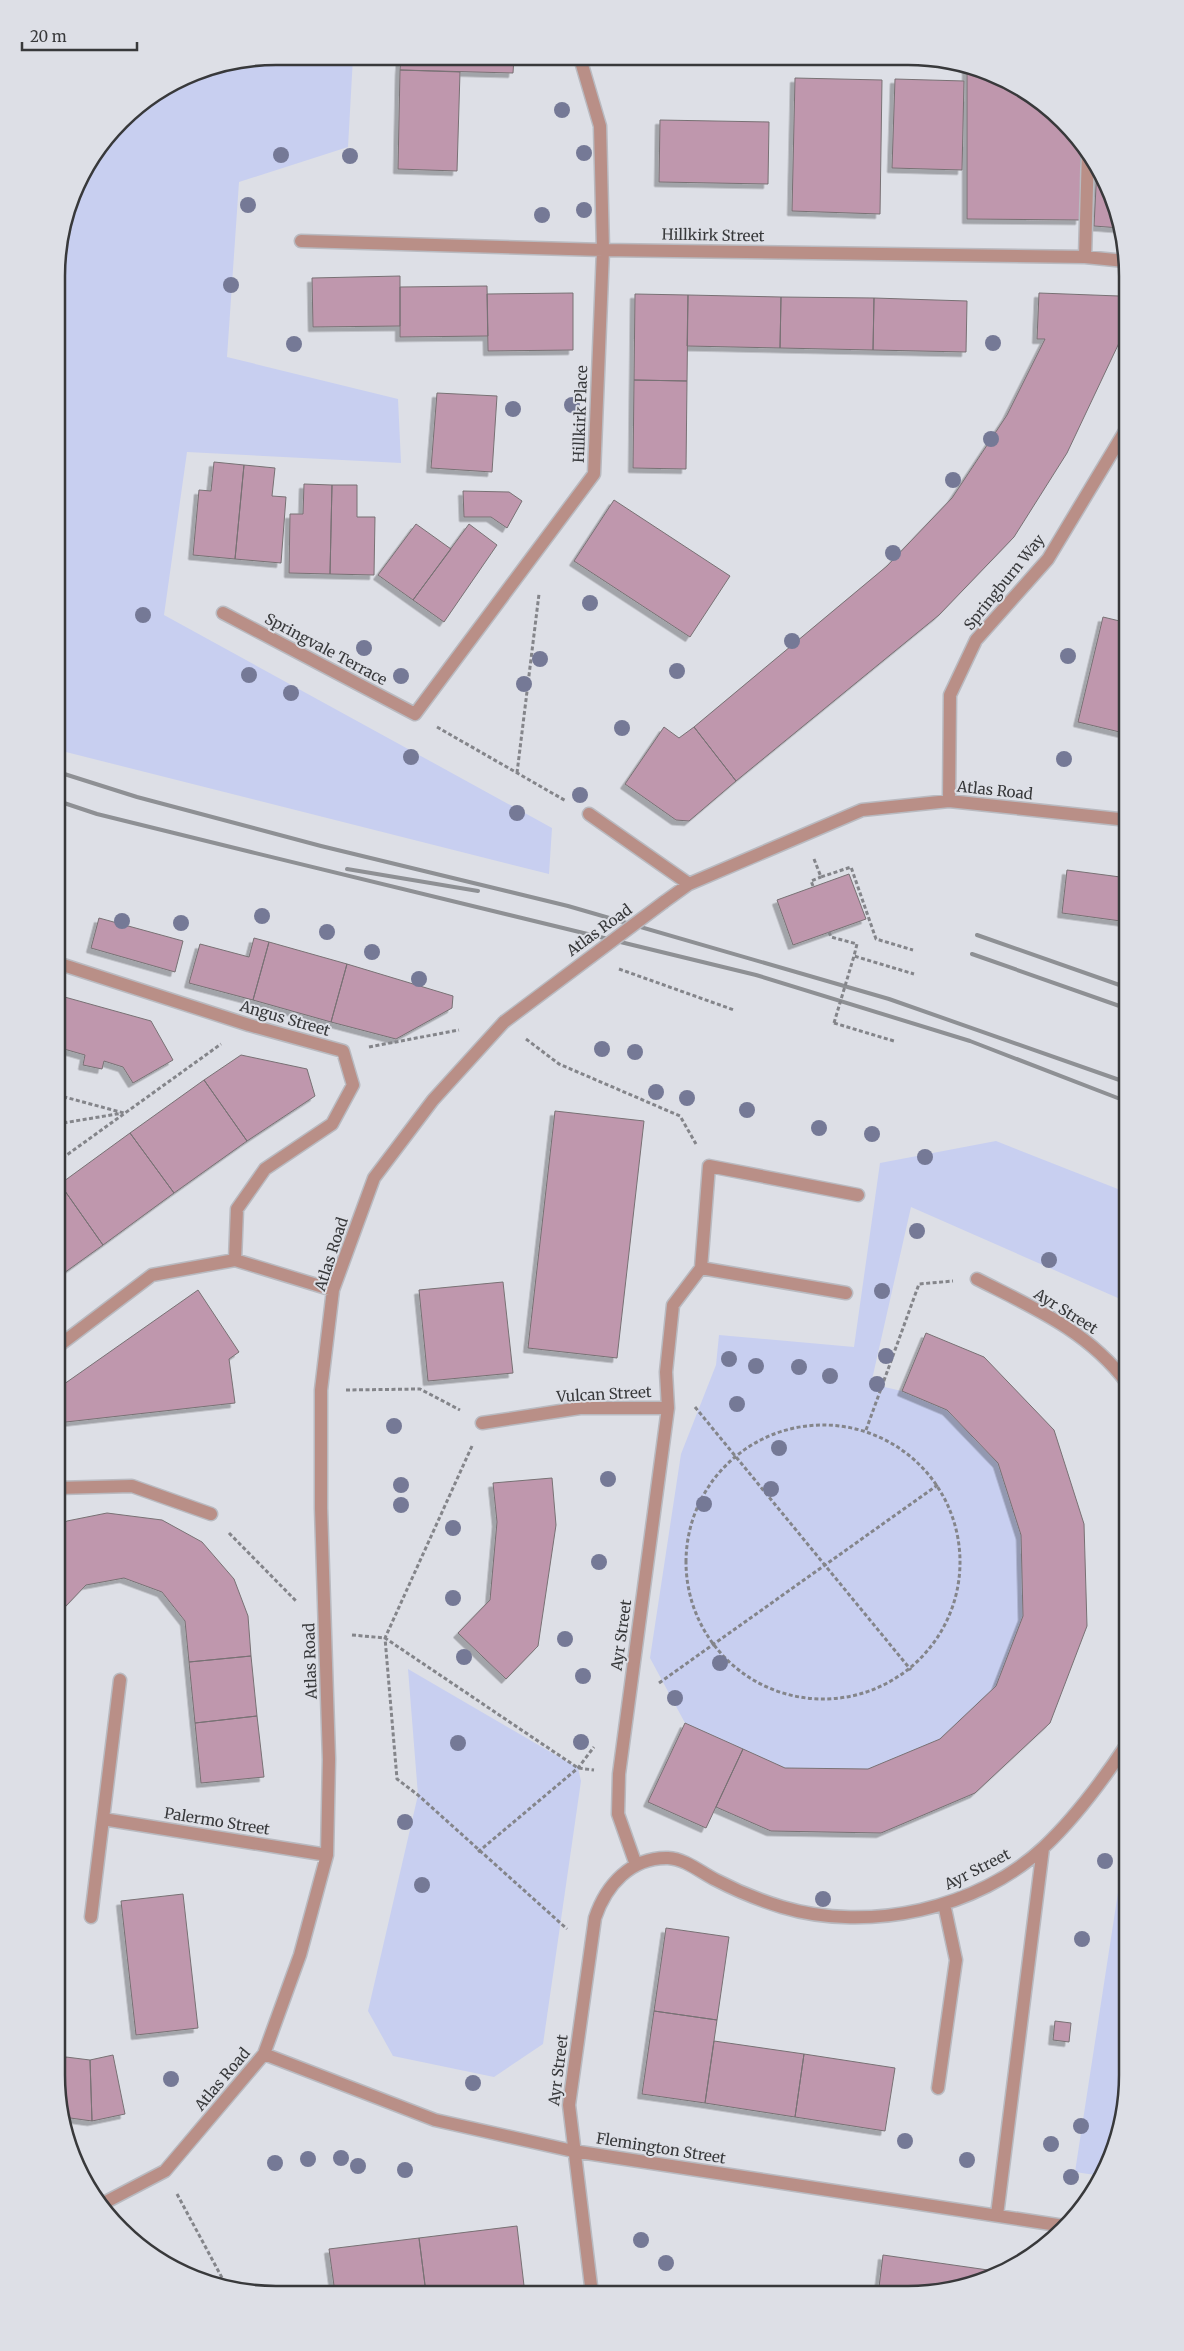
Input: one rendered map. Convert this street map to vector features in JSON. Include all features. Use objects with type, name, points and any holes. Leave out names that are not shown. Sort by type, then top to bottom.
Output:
[{"type":"street","name":"Hillkirk Place","points":[[415,714],[594,474],[603,250],[600,126],[582,65]]},
{"type":"street","points":[[1085,257],[1088,165]]},
{"type":"street","name":"Hillkirk Street","points":[[301,241],[603,250],[1085,257],[1119,260]]},
{"type":"street","name":"Springburn Way","points":[[948,801],[950,695],[976,640],[1048,559],[1119,441]]},
{"type":"street","name":"Springvale Terrace","points":[[223,613],[415,714]]},
{"type":"street","name":"Atlas Road","points":[[107,2201],[165,2172],[264,2054],[300,1955],[327,1855],[329,1759],[321,1508],[321,1390],[333,1290],[374,1178],[433,1100],[504,1022],[689,884],[804,833],[862,810],[948,801],[1119,819]]},
{"type":"street","points":[[589,814],[689,884]]},
{"type":"street","name":"Angus Street","points":[[65,966],[248,1025],[343,1052],[353,1084],[332,1124],[265,1169],[237,1210],[235,1260]]},
{"type":"street","points":[[846,1293],[701,1268],[709,1166],[858,1195]]},
{"type":"street","points":[[65,1341],[152,1275],[235,1260],[333,1290]]},
{"type":"street","name":"Ayr Street","points":[[636,1864],[618,1814],[619,1774],[668,1408],[666,1372],[672,1306],[701,1268]]},
{"type":"street","name":"Ayr Street","points":[[977,1279],[1042,1312],[1083,1337],[1119,1372]]},
{"type":"street","name":"Vulcan Street","points":[[482,1423],[580,1408],[668,1408]]},
{"type":"street","points":[[65,1488],[132,1486],[211,1514]]},
{"type":"street","points":[[91,1917],[120,1680]]},
{"type":"street","name":"Ayr Street","points":[[591,2286],[573,2151],[569,2105],[591,1950],[600,1905],[623,1872],[636,1864],[655,1858],[671,1858],[689,1864],[714,1879],[750,1896],[821,1917],[861,1919],[899,1914],[944,1904],[982,1888],[1016,1868],[1043,1848],[1070,1820],[1119,1755]]},
{"type":"street","name":"Palermo Street","points":[[103,1819],[327,1855]]},
{"type":"street","points":[[997,2215],[1043,1848]]},
{"type":"street","points":[[938,2088],[956,1960],[944,1904]]},
{"type":"street","name":"Flemington Street","points":[[264,2054],[435,2120],[573,2151],[1056,2225]]},
{"type":"path","points":[[517,772],[540,587]]},
{"type":"path","points":[[415,714],[589,814]]},
{"type":"path","points":[[804,833],[821,877]]},
{"type":"path","points":[[813,886],[811,881],[852,867],[876,939],[913,950]]},
{"type":"path","points":[[829,932],[831,937],[857,944],[834,1023],[894,1041]]},
{"type":"path","points":[[854,956],[914,974]]},
{"type":"path","points":[[587,959],[734,1010]]},
{"type":"path","points":[[343,1052],[504,1022],[559,1064],[680,1116],[709,1166]]},
{"type":"path","points":[[65,1156],[248,1025]]},
{"type":"path","points":[[65,1097],[125,1113]]},
{"type":"path","points":[[65,1123],[125,1113]]},
{"type":"path","points":[[866,1430],[919,1284],[977,1279]]},
{"type":"path","points":[[666,1372],[911,1670]]},
{"type":"path","points":[[321,1390],[420,1389],[482,1423],[385,1638],[397,1779],[418,1795],[478,1852],[591,1950]]},
{"type":"path","points":[[786,1428],[866,1430],[906,1451],[939,1484],[960,1539],[958,1596],[935,1645],[911,1670],[849,1699],[789,1698],[712,1646],[686,1587],[688,1528],[708,1484],[734,1455],[786,1428]]},
{"type":"path","points":[[628,1705],[939,1484]]},
{"type":"path","points":[[211,1514],[326,1632],[385,1638],[578,1768],[619,1774]]},
{"type":"path","points":[[478,1852],[578,1768],[600,1740]]},
{"type":"path","points":[[165,2172],[223,2279]]},
{"type":"shaded area","points":[[262,65],[353,65],[348,147],[239,182],[227,357],[398,399],[401,463],[187,452],[164,615],[552,828],[549,874],[65,752],[65,262],[69,235],[76,208],[93,170],[117,137],[147,109],[170,93],[195,81],[221,72]]},
{"type":"shaded area","points":[[996,1141],[1119,1189],[1119,1298],[911,1207],[871,1384],[902,1391],[947,1410],[998,1463],[1021,1535],[1023,1616],[996,1686],[940,1739],[868,1769],[785,1768],[685,1723],[650,1658],[681,1454],[716,1365],[719,1335],[854,1347],[880,1163]]},
{"type":"shaded area","points":[[408,1669],[578,1768],[581,1781],[543,2044],[494,2077],[393,2056],[368,2011],[418,1795]]},
{"type":"shaded area","points":[[1119,1886],[1119,2089],[1115,2116],[1108,2143],[1094,2175],[1075,2172]]},
{"type":"building","points":[[400,65],[514,65],[513,73],[400,70]]},
{"type":"building","points":[[400,70],[460,72],[457,171],[398,169]]},
{"type":"building","points":[[967,73],[1014,93],[1037,109],[1067,137],[1081,156],[1080,220],[967,219]]},
{"type":"building","points":[[795,78],[882,80],[880,214],[792,211]]},
{"type":"building","points":[[895,79],[964,81],[962,170],[892,168]]},
{"type":"building","points":[[660,120],[769,122],[768,184],[659,182]]},
{"type":"building","points":[[1096,181],[1108,208],[1113,227],[1094,226]]},
{"type":"building","points":[[400,276],[400,326],[313,327],[312,278]]},
{"type":"building","points":[[487,286],[488,336],[400,337],[400,287]]},
{"type":"building","points":[[573,293],[573,350],[488,351],[487,294]]},
{"type":"building","points":[[1039,293],[1119,296],[1119,343],[1067,453],[1014,537],[939,615],[736,781],[694,727],[887,566],[952,498],[1007,415],[1045,339],[1037,339]]},
{"type":"building","points":[[635,294],[688,295],[687,381],[634,380]]},
{"type":"building","points":[[688,295],[781,297],[780,348],[687,346]]},
{"type":"building","points":[[781,297],[874,298],[873,350],[780,348]]},
{"type":"building","points":[[874,298],[967,301],[966,352],[873,350]]},
{"type":"building","points":[[634,380],[687,381],[686,469],[633,468]]},
{"type":"building","points":[[437,393],[497,396],[492,472],[431,468]]},
{"type":"building","points":[[214,462],[244,465],[235,559],[193,555],[199,490],[211,491]]},
{"type":"building","points":[[244,465],[275,468],[272,496],[286,497],[281,563],[235,559]]},
{"type":"building","points":[[304,484],[332,485],[330,574],[289,573],[290,514],[303,514]]},
{"type":"building","points":[[332,485],[357,485],[357,517],[375,517],[374,575],[330,574]]},
{"type":"building","points":[[463,491],[509,492],[522,501],[507,528],[491,517],[464,517]]},
{"type":"building","points":[[614,500],[730,576],[690,637],[574,561]]},
{"type":"building","points":[[416,524],[451,549],[413,600],[378,575]]},
{"type":"building","points":[[469,524],[497,545],[444,622],[413,600]]},
{"type":"building","points":[[1103,617],[1119,621],[1119,732],[1078,722]]},
{"type":"building","points":[[664,727],[679,738],[694,727],[736,781],[689,821],[676,820],[625,784]]},
{"type":"building","points":[[1067,870],[1119,877],[1119,921],[1062,913]]},
{"type":"building","points":[[849,874],[866,919],[793,945],[777,900]]},
{"type":"building","points":[[99,918],[183,941],[175,972],[91,948]]},
{"type":"building","points":[[254,938],[269,942],[253,1000],[189,983],[200,944],[249,957]]},
{"type":"building","points":[[269,942],[347,964],[331,1022],[253,1000]]},
{"type":"building","points":[[347,964],[453,996],[452,1008],[396,1039],[331,1022]]},
{"type":"building","points":[[65,997],[151,1021],[173,1060],[133,1083],[123,1067],[104,1061],[102,1069],[83,1065],[85,1055],[65,1049]]},
{"type":"building","points":[[241,1055],[307,1069],[315,1096],[247,1141],[204,1080]]},
{"type":"building","points":[[204,1080],[247,1141],[174,1193],[130,1133]]},
{"type":"building","points":[[555,1111],[644,1121],[617,1358],[528,1348]]},
{"type":"building","points":[[130,1133],[174,1193],[103,1245],[65,1191],[65,1180]]},
{"type":"building","points":[[65,1191],[103,1245],[65,1272]]},
{"type":"building","points":[[503,1282],[513,1373],[428,1381],[419,1290]]},
{"type":"building","points":[[198,1290],[239,1352],[229,1359],[235,1403],[65,1422],[65,1383]]},
{"type":"building","points":[[926,1333],[984,1357],[1054,1430],[1084,1524],[1087,1626],[1050,1723],[975,1793],[881,1833],[771,1831],[716,1807],[743,1749],[785,1768],[868,1769],[940,1739],[996,1686],[1023,1616],[1021,1535],[998,1463],[947,1410],[902,1391]]},
{"type":"building","points":[[552,1478],[556,1525],[538,1646],[506,1679],[458,1633],[490,1600],[497,1522],[493,1483]]},
{"type":"building","points":[[107,1513],[162,1520],[202,1542],[234,1579],[248,1616],[251,1656],[189,1662],[185,1621],[162,1592],[124,1578],[86,1585],[65,1607],[65,1522]]},
{"type":"building","points":[[251,1656],[257,1716],[195,1723],[189,1662]]},
{"type":"building","points":[[257,1716],[264,1777],[201,1783],[195,1723]]},
{"type":"building","points":[[685,1723],[743,1749],[706,1828],[648,1802]]},
{"type":"building","points":[[183,1894],[198,2028],[136,2035],[121,1901]]},
{"type":"building","points":[[666,1928],[729,1937],[717,2020],[654,2011]]},
{"type":"building","points":[[654,2011],[717,2020],[705,2103],[642,2094]]},
{"type":"building","points":[[1055,2021],[1071,2023],[1069,2042],[1053,2040]]},
{"type":"building","points":[[714,2041],[804,2054],[795,2117],[705,2103]]},
{"type":"building","points":[[804,2054],[895,2068],[885,2131],[795,2117]]},
{"type":"building","points":[[113,2055],[125,2114],[92,2121],[90,2060]]},
{"type":"building","points":[[66,2057],[90,2060],[92,2121],[69,2118],[65,2089]]},
{"type":"building","points":[[517,2226],[524,2286],[425,2286],[419,2238]]},
{"type":"building","points":[[419,2238],[425,2286],[334,2286],[329,2249]]},
{"type":"building","points":[[883,2255],[989,2270],[963,2279],[936,2284],[922,2286],[879,2286]]},
{"type":"railway","points":[[65,774],[137,797],[321,846],[568,906],[889,999],[1119,1080]]},
{"type":"railway","points":[[65,803],[97,814],[756,975],[970,1041],[1119,1099]]},
{"type":"railway","points":[[347,869],[478,891]]},
{"type":"railway","points":[[977,935],[1119,985]]},
{"type":"railway","points":[[972,954],[1119,1006]]}]
